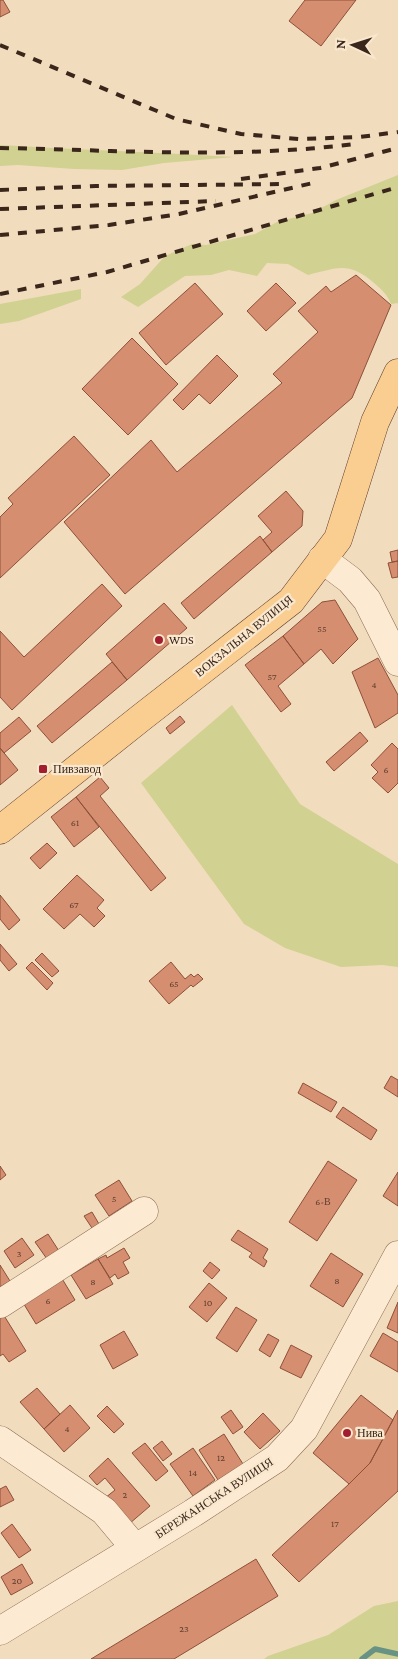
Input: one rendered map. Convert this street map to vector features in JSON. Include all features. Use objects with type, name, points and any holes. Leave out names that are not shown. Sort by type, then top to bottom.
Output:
[{"type":"main road","name":"ВОКЗАЛЬНА ВУЛИЦЯ","points":[[0,830],[114,738],[291,601],[338,540],[375,422],[398,373]]},
{"type":"street","points":[[322,560],[350,580],[367,600],[398,662]]},
{"type":"street","points":[[0,1304],[144,1211]]},
{"type":"street","name":"БЕРЕЖАНСЬКА ВУЛИЦЯ","points":[[0,1631],[193,1514],[277,1458],[304,1429],[398,1257]]},
{"type":"street","points":[[0,1440],[104,1511],[135,1548]]},
{"type":"green space","points":[[0,145],[234,157],[164,163],[122,170],[18,165],[0,166]]},
{"type":"green space","points":[[398,175],[398,303],[391,304],[382,290],[357,271],[342,268],[308,275],[288,264],[267,263],[257,276],[229,270],[211,275],[185,276],[138,307],[121,297],[140,284],[165,256],[192,244],[206,245],[255,234],[277,222],[312,213],[336,200]]},
{"type":"green space","points":[[81,289],[81,299],[19,321],[0,324],[0,304]]},
{"type":"green space","points":[[232,705],[300,804],[398,864],[398,967],[382,965],[341,967],[285,948],[244,924],[141,783]]},
{"type":"green space","points":[[398,1601],[398,1659],[264,1659],[328,1635],[374,1606]]},
{"type":"building","points":[[0,0],[3,0],[10,12],[0,17]]},
{"type":"building","points":[[305,0],[356,0],[321,46],[289,21]]},
{"type":"building","points":[[356,275],[391,305],[352,398],[125,594],[64,522],[151,440],[177,472],[282,383],[273,374],[318,332],[298,311],[326,286],[331,292]]},
{"type":"building","points":[[195,283],[223,314],[166,365],[139,333]]},
{"type":"building","points":[[276,283],[296,303],[266,331],[247,311]]},
{"type":"building","points":[[132,338],[178,384],[128,435],[82,389]]},
{"type":"building","points":[[217,355],[238,376],[210,404],[199,394],[183,410],[173,400]]},
{"type":"building","points":[[74,436],[110,475],[0,578],[0,517],[13,504],[8,498]]},
{"type":"building","points":[[286,491],[303,511],[302,526],[272,552],[263,540],[272,532],[258,516]]},
{"type":"building","points":[[260,536],[272,552],[194,619],[181,603]]},
{"type":"building","points":[[398,550],[398,561],[392,562],[390,552]]},
{"type":"building","points":[[398,561],[398,577],[392,578],[388,563]]},
{"type":"building","points":[[102,584],[122,606],[12,710],[0,697],[0,631],[24,657]]},
{"type":"building","points":[[335,600],[358,639],[333,664],[321,649],[304,664],[283,636],[322,602]]},
{"type":"building","points":[[164,603],[187,628],[127,680],[106,654]]},
{"type":"building","points":[[283,636],[304,664],[278,686],[291,704],[281,712],[245,665]]},
{"type":"building","points":[[378,658],[398,695],[398,713],[375,728],[352,672]]},
{"type":"building","points":[[112,662],[127,680],[52,743],[37,726]]},
{"type":"building","points":[[180,716],[185,722],[170,734],[166,728]]},
{"type":"building","points":[[19,717],[31,731],[4,753],[0,748],[0,733]]},
{"type":"building","points":[[360,732],[368,741],[334,771],[326,762]]},
{"type":"building","points":[[392,743],[398,749],[398,783],[388,793],[372,778],[378,772],[371,765]]},
{"type":"building","points":[[0,748],[18,770],[0,785]]},
{"type":"building","points":[[100,777],[109,788],[100,796],[166,878],[151,891],[76,797]]},
{"type":"building","points":[[76,797],[99,827],[74,847],[51,817]]},
{"type":"building","points":[[47,843],[57,853],[40,869],[30,858]]},
{"type":"building","points":[[77,875],[104,900],[97,908],[105,916],[94,927],[80,914],[64,929],[43,909]]},
{"type":"building","points":[[0,895],[20,920],[9,930],[0,919]]},
{"type":"building","points":[[0,944],[17,964],[9,971],[0,960]]},
{"type":"building","points":[[42,953],[59,971],[52,977],[35,960]]},
{"type":"building","points":[[32,962],[53,983],[47,990],[26,968]]},
{"type":"building","points":[[171,962],[185,979],[191,974],[194,977],[198,974],[203,979],[193,987],[191,985],[169,1004],[149,981]]},
{"type":"building","points":[[391,1076],[398,1080],[398,1097],[384,1088]]},
{"type":"building","points":[[303,1083],[337,1102],[331,1112],[298,1093]]},
{"type":"building","points":[[343,1107],[377,1130],[371,1140],[336,1117]]},
{"type":"building","points":[[328,1161],[357,1180],[317,1241],[289,1222]]},
{"type":"building","points":[[0,1166],[6,1175],[0,1180]]},
{"type":"building","points":[[398,1172],[398,1206],[383,1196]]},
{"type":"building","points":[[119,1180],[132,1201],[109,1216],[95,1195]]},
{"type":"building","points":[[92,1212],[99,1224],[92,1228],[84,1216]]},
{"type":"building","points":[[238,1230],[268,1249],[263,1258],[267,1261],[264,1267],[249,1257],[252,1253],[231,1240]]},
{"type":"building","points":[[48,1234],[59,1251],[47,1259],[35,1242]]},
{"type":"building","points":[[22,1238],[34,1255],[15,1268],[4,1251]]},
{"type":"building","points":[[124,1248],[130,1258],[123,1262],[129,1273],[118,1279],[115,1274],[110,1278],[98,1259],[106,1255],[107,1258]]},
{"type":"building","points":[[331,1253],[363,1274],[343,1307],[310,1286]]},
{"type":"building","points":[[98,1259],[113,1284],[86,1299],[71,1275]]},
{"type":"building","points":[[210,1262],[220,1270],[212,1279],[203,1271]]},
{"type":"building","points":[[0,1265],[10,1281],[0,1287]]},
{"type":"building","points":[[61,1277],[75,1300],[36,1324],[22,1301]]},
{"type":"building","points":[[209,1283],[227,1298],[207,1322],[189,1307]]},
{"type":"building","points":[[398,1302],[398,1333],[387,1328]]},
{"type":"building","points":[[236,1307],[257,1320],[237,1352],[216,1338]]},
{"type":"building","points":[[3,1314],[26,1351],[9,1362],[3,1354],[0,1356],[0,1315]]},
{"type":"building","points":[[124,1331],[138,1355],[113,1369],[100,1345]]},
{"type":"building","points":[[383,1333],[398,1342],[398,1372],[370,1356]]},
{"type":"building","points":[[268,1334],[279,1340],[270,1357],[259,1350]]},
{"type":"building","points":[[291,1345],[312,1356],[301,1378],[280,1368]]},
{"type":"building","points":[[37,1388],[60,1414],[44,1429],[20,1402]]},
{"type":"building","points":[[361,1395],[393,1420],[370,1463],[349,1484],[313,1453]]},
{"type":"building","points":[[70,1405],[90,1428],[64,1452],[44,1429]]},
{"type":"building","points":[[107,1406],[124,1424],[114,1433],[97,1416]]},
{"type":"building","points":[[231,1410],[243,1427],[233,1434],[221,1417]]},
{"type":"building","points":[[398,1410],[398,1491],[299,1582],[272,1555],[370,1463]]},
{"type":"building","points":[[263,1413],[280,1431],[260,1449],[244,1432]]},
{"type":"building","points":[[224,1434],[243,1464],[218,1480],[199,1450]]},
{"type":"building","points":[[162,1441],[172,1454],[163,1461],[153,1448]]},
{"type":"building","points":[[145,1443],[168,1471],[156,1481],[132,1453]]},
{"type":"building","points":[[193,1448],[215,1480],[193,1496],[170,1464]]},
{"type":"building","points":[[108,1458],[150,1506],[129,1524],[105,1498],[115,1490],[105,1478],[97,1485],[89,1476]]},
{"type":"building","points":[[6,1486],[14,1500],[0,1507],[0,1489]]},
{"type":"building","points":[[12,1524],[31,1550],[19,1558],[1,1533]]},
{"type":"building","points":[[256,1559],[278,1596],[174,1659],[91,1659]]},
{"type":"building","points":[[22,1564],[33,1583],[11,1595],[1,1577]]},
{"type":"waterway","points":[[362,1659],[375,1649],[398,1654]]},
{"type":"railway","points":[[0,45],[176,119],[241,134],[299,139],[360,137],[398,132]]},
{"type":"railway","points":[[0,148],[133,152],[222,152],[310,149],[354,144]]},
{"type":"railway","points":[[241,179],[320,168],[398,148]]},
{"type":"railway","points":[[0,235],[109,225],[179,214],[313,183]]},
{"type":"railway","points":[[0,190],[96,186],[285,184]]},
{"type":"railway","points":[[0,294],[107,272],[398,187]]},
{"type":"railway","points":[[0,209],[216,201]]},
{"type":"place","name":"WDS","points":[[159,640]]},
{"type":"place","name":"Пивзавод","points":[[43,769]]},
{"type":"place","name":"Нива","points":[[347,1433]]}]
